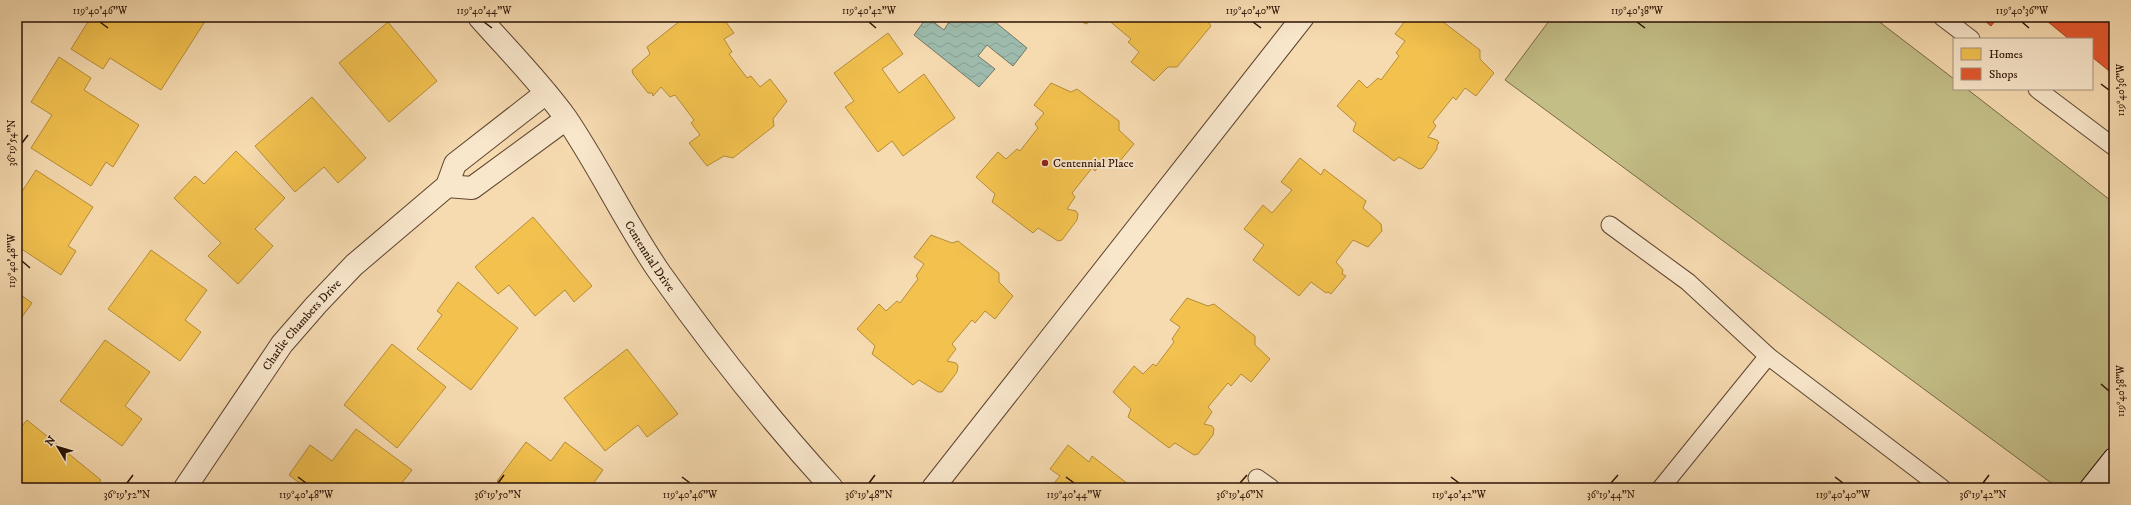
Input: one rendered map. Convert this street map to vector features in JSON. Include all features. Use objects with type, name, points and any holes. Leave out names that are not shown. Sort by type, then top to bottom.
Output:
[{"type":"street","name":"Centennial Drive","points":[[479,17],[546,93],[566,119],[660,272],[755,400],[832,488]]},
{"type":"street","points":[[933,488],[1303,17]]},
{"type":"street","name":"Charlie Chambers Drive","points":[[184,488],[282,344],[316,305],[354,265],[447,186],[455,164],[546,93]]},
{"type":"street","points":[[447,186],[472,188],[566,119]]},
{"type":"street","points":[[2091,488],[2114,459]]},
{"type":"lane","points":[[1942,17],[1970,38]]},
{"type":"lane","points":[[2038,90],[2114,147]]},
{"type":"lane","points":[[1610,225],[1688,282],[1768,356],[1942,488]]},
{"type":"lane","points":[[1661,488],[1768,356]]},
{"type":"lane","points":[[1257,478],[1271,488]]},
{"type":"shaded area","points":[[1552,17],[1873,17],[1953,78],[1953,90],[1968,90],[2114,203],[2114,488],[2058,488],[1505,80]]},
{"type":"water","points":[[927,17],[944,30],[952,17],[989,17],[1027,48],[1013,66],[987,45],[978,56],[995,69],[979,87],[914,35]]},
{"type":"building: Homes","points":[[91,17],[113,17],[118,21],[121,17],[194,17],[204,23],[161,90],[110,58],[103,69],[71,49]]},
{"type":"building: Homes","points":[[685,17],[694,20],[698,17],[722,17],[734,33],[724,39],[732,52],[729,54],[747,78],[751,76],[760,87],[770,79],[787,101],[773,119],[774,126],[733,158],[724,156],[707,166],[689,143],[700,135],[691,123],[694,120],[675,95],[670,97],[661,87],[653,96],[652,93],[648,93],[633,74],[632,70],[650,54],[647,47]]},
{"type":"building: Homes","points":[[1074,17],[1089,17],[1089,22],[1086,24]]},
{"type":"building: Homes","points":[[1097,17],[1210,17],[1208,21],[1211,26],[1177,67],[1168,67],[1154,81],[1131,62],[1139,52],[1128,42],[1131,39],[1107,19],[1103,22]]},
{"type":"building: Homes","points":[[1408,17],[1425,17],[1433,20],[1438,18],[1480,50],[1480,59],[1494,73],[1476,96],[1465,88],[1456,100],[1453,97],[1433,122],[1436,126],[1428,137],[1437,140],[1439,143],[1437,145],[1437,149],[1423,168],[1419,169],[1399,157],[1394,161],[1353,131],[1356,123],[1337,106],[1359,80],[1367,88],[1378,78],[1381,80],[1399,56],[1396,53],[1405,41],[1395,34]]},
{"type":"building: Homes","points":[[388,22],[437,81],[389,122],[339,63]]},
{"type":"building: Homes","points":[[888,33],[903,54],[882,69],[899,93],[924,74],[955,118],[903,156],[892,141],[878,152],[845,107],[854,101],[834,73]]},
{"type":"building: Homes","points":[[59,57],[91,78],[84,90],[139,125],[113,167],[106,162],[91,186],[31,148],[52,115],[31,102]]},
{"type":"building: Homes","name":"Centennial Place","points":[[1051,83],[1071,92],[1077,89],[1119,121],[1119,130],[1134,144],[1115,167],[1105,159],[1095,171],[1092,168],[1072,193],[1075,197],[1067,209],[1076,211],[1078,214],[1077,220],[1062,240],[1058,241],[1038,228],[1033,233],[992,202],[995,194],[976,177],[998,152],[1006,159],[1017,149],[1020,151],[1038,128],[1035,124],[1044,113],[1034,105]]},
{"type":"building: Homes","points":[[312,97],[366,158],[338,183],[324,167],[295,192],[255,146]]},
{"type":"building: Homes","points":[[236,151],[285,198],[255,229],[273,246],[238,284],[208,256],[221,243],[174,198],[195,176],[204,184]]},
{"type":"building: Homes","points":[[1300,158],[1321,175],[1324,169],[1366,201],[1363,208],[1381,224],[1382,231],[1368,247],[1353,240],[1336,262],[1343,270],[1342,274],[1346,276],[1331,294],[1328,292],[1326,293],[1311,282],[1299,296],[1253,260],[1264,245],[1244,229],[1263,205],[1272,213],[1292,190],[1281,182]]},
{"type":"building: Homes","points":[[36,170],[93,207],[68,246],[76,251],[61,275],[17,246],[17,199]]},
{"type":"building: Homes","points":[[533,217],[592,286],[574,302],[565,290],[535,316],[509,285],[498,294],[475,267]]},
{"type":"building: Homes","points":[[931,235],[952,243],[958,241],[999,273],[999,282],[1013,296],[995,319],[985,311],[975,323],[972,320],[952,344],[956,349],[947,361],[956,363],[958,366],[957,372],[942,392],[938,392],[919,380],[913,385],[872,354],[875,346],[857,329],[879,304],[886,311],[897,301],[900,303],[918,279],[916,276],[924,264],[914,257]]},
{"type":"building: Homes","points":[[151,250],[207,290],[185,320],[201,332],[180,361],[108,309]]},
{"type":"building: Homes","points":[[458,282],[518,328],[471,390],[417,349],[442,315],[437,311]]},
{"type":"building: Homes","points":[[17,292],[32,303],[17,324]]},
{"type":"building: Homes","points":[[1187,298],[1208,306],[1214,304],[1255,336],[1255,345],[1270,359],[1251,382],[1241,374],[1231,386],[1228,383],[1208,407],[1212,412],[1204,424],[1212,426],[1214,429],[1213,435],[1198,454],[1194,455],[1175,443],[1169,448],[1128,417],[1131,409],[1113,392],[1134,366],[1143,374],[1153,364],[1156,366],[1174,342],[1172,339],[1180,327],[1170,320]]},
{"type":"building: Homes","points":[[105,340],[150,372],[125,406],[142,419],[122,446],[60,401]]},
{"type":"building: Homes","points":[[392,344],[446,387],[397,448],[344,405]]},
{"type":"building: Homes","points":[[627,349],[678,414],[647,437],[638,425],[605,451],[564,398]]},
{"type":"building: Homes","points":[[27,420],[101,480],[95,488],[17,488],[17,432]]},
{"type":"building: Homes","points":[[356,429],[412,470],[398,488],[306,488],[289,475],[310,445],[332,461]]},
{"type":"building: Homes","points":[[526,442],[551,461],[565,442],[603,470],[590,488],[506,488],[497,481]]},
{"type":"building: Homes","points":[[1068,445],[1089,462],[1092,456],[1133,488],[1050,488],[1060,476],[1050,469]]},
{"type":"building: Shops","points":[[1980,17],[1998,17],[1991,26]]},
{"type":"building: Shops","points":[[2042,17],[2114,17],[2114,63],[2108,70],[2093,58],[2093,38],[2068,38]]},
{"type":"building: Shops","points":[[2114,63],[2114,75],[2108,70]]},
{"type":"place","name":"Centennial Place","points":[[1045,163]]}]
